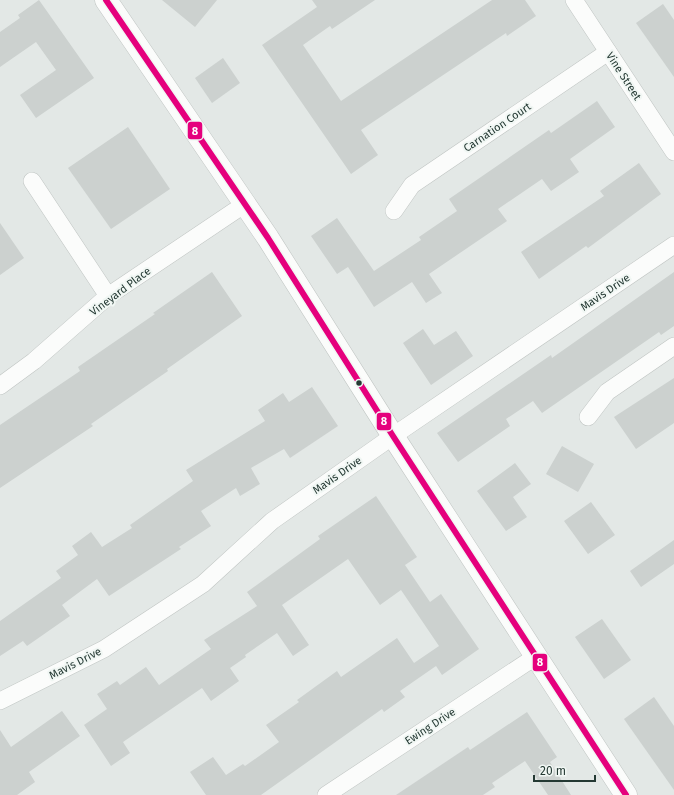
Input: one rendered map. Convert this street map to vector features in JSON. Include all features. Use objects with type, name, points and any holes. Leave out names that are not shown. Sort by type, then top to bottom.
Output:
[{"type":"street","points":[[106,0],[268,238],[535,657],[626,795]]},
{"type":"street","name":"Vine Street","points":[[574,0],[674,152]]},
{"type":"street","name":"Carnation Court","points":[[394,211],[412,185],[608,52]]},
{"type":"street","points":[[32,181],[108,296]]},
{"type":"street","name":"Vineyard Place","points":[[0,386],[34,361],[108,296],[245,204]]},
{"type":"street","name":"Mavis Drive","points":[[0,701],[104,649],[203,584],[272,521],[393,436],[674,245]]},
{"type":"street","points":[[588,417],[607,392],[674,346]]},
{"type":"street","name":"Ewing Drive","points":[[332,793],[535,657]]},
{"type":"building","points":[[39,0],[94,78],[36,118],[20,95],[56,70],[36,42],[0,67],[0,32],[20,18],[18,15]]},
{"type":"building","points":[[162,0],[217,0],[195,27]]},
{"type":"building","points":[[312,0],[375,0],[332,29],[330,26],[303,45],[341,101],[492,0],[525,0],[536,16],[507,36],[506,33],[361,130],[378,155],[351,174],[262,45],[317,7]]},
{"type":"building","points":[[663,4],[674,20],[674,77],[636,23]]},
{"type":"building","points":[[223,58],[240,83],[212,103],[195,78]]},
{"type":"building","points":[[597,101],[615,127],[570,159],[579,172],[551,191],[542,179],[498,209],[507,221],[429,274],[442,293],[426,303],[412,282],[374,307],[348,267],[337,274],[311,236],[337,218],[374,271],[421,240],[419,237],[457,211],[449,199],[549,130],[551,133]]},
{"type":"building","points":[[128,127],[170,189],[111,229],[68,168]]},
{"type":"building","points":[[639,163],[661,194],[588,248],[586,246],[539,279],[521,252],[604,196],[600,191]]},
{"type":"building","points":[[0,223],[24,258],[0,275]]},
{"type":"building","points":[[212,272],[242,316],[167,369],[168,371],[91,424],[93,426],[0,488],[0,425],[80,371],[78,367],[155,314],[153,313]]},
{"type":"building","points":[[674,272],[674,326],[661,335],[659,332],[542,413],[533,401],[506,419],[510,426],[458,462],[437,433],[551,355],[552,358]]},
{"type":"building","points":[[423,329],[434,345],[456,331],[473,356],[431,385],[403,343]]},
{"type":"building","points":[[674,378],[674,423],[636,449],[614,417]]},
{"type":"building","points":[[312,387],[338,426],[290,458],[284,449],[251,468],[260,484],[240,496],[236,488],[201,511],[211,526],[179,547],[181,549],[109,596],[97,579],[62,605],[70,616],[27,646],[23,641],[0,656],[0,621],[61,578],[56,571],[78,555],[72,546],[91,532],[102,547],[132,528],[130,525],[193,481],[186,470],[265,421],[258,410],[283,393],[289,402]]},
{"type":"building","points":[[562,446],[594,464],[578,492],[546,474]]},
{"type":"building","points":[[515,463],[531,484],[513,497],[527,517],[506,531],[477,491]]},
{"type":"building","points":[[376,496],[417,557],[405,565],[430,602],[441,594],[479,649],[442,675],[436,666],[400,691],[405,697],[384,712],[382,709],[261,795],[206,795],[190,772],[213,757],[226,775],[243,764],[245,766],[279,742],[266,725],[299,702],[297,700],[337,671],[341,677],[397,638],[414,663],[439,646],[401,590],[380,605],[348,559],[282,605],[309,645],[293,656],[277,633],[245,655],[246,657],[230,668],[239,681],[211,701],[202,688],[123,742],[130,753],[111,766],[84,725],[107,709],[97,694],[117,681],[120,685],[146,667],[159,685],[211,649],[204,640],[257,606],[247,592],[320,539],[318,536]]},
{"type":"building","points":[[591,502],[615,535],[588,554],[564,521]]},
{"type":"building","points":[[674,540],[674,564],[641,587],[630,571]]},
{"type":"building","points":[[602,619],[631,660],[604,679],[575,637]]},
{"type":"building","points":[[654,697],[674,726],[674,790],[624,719]]},
{"type":"building","points":[[62,711],[80,736],[29,772],[35,782],[17,795],[0,795],[0,730],[11,747]]},
{"type":"building","points":[[527,712],[557,757],[550,762],[571,795],[548,795],[525,761],[492,783],[495,787],[483,795],[396,795],[468,747],[470,750]]},
{"type":"transit line","name":"8","points":[[106,0],[268,238],[393,436],[626,795]]}]
